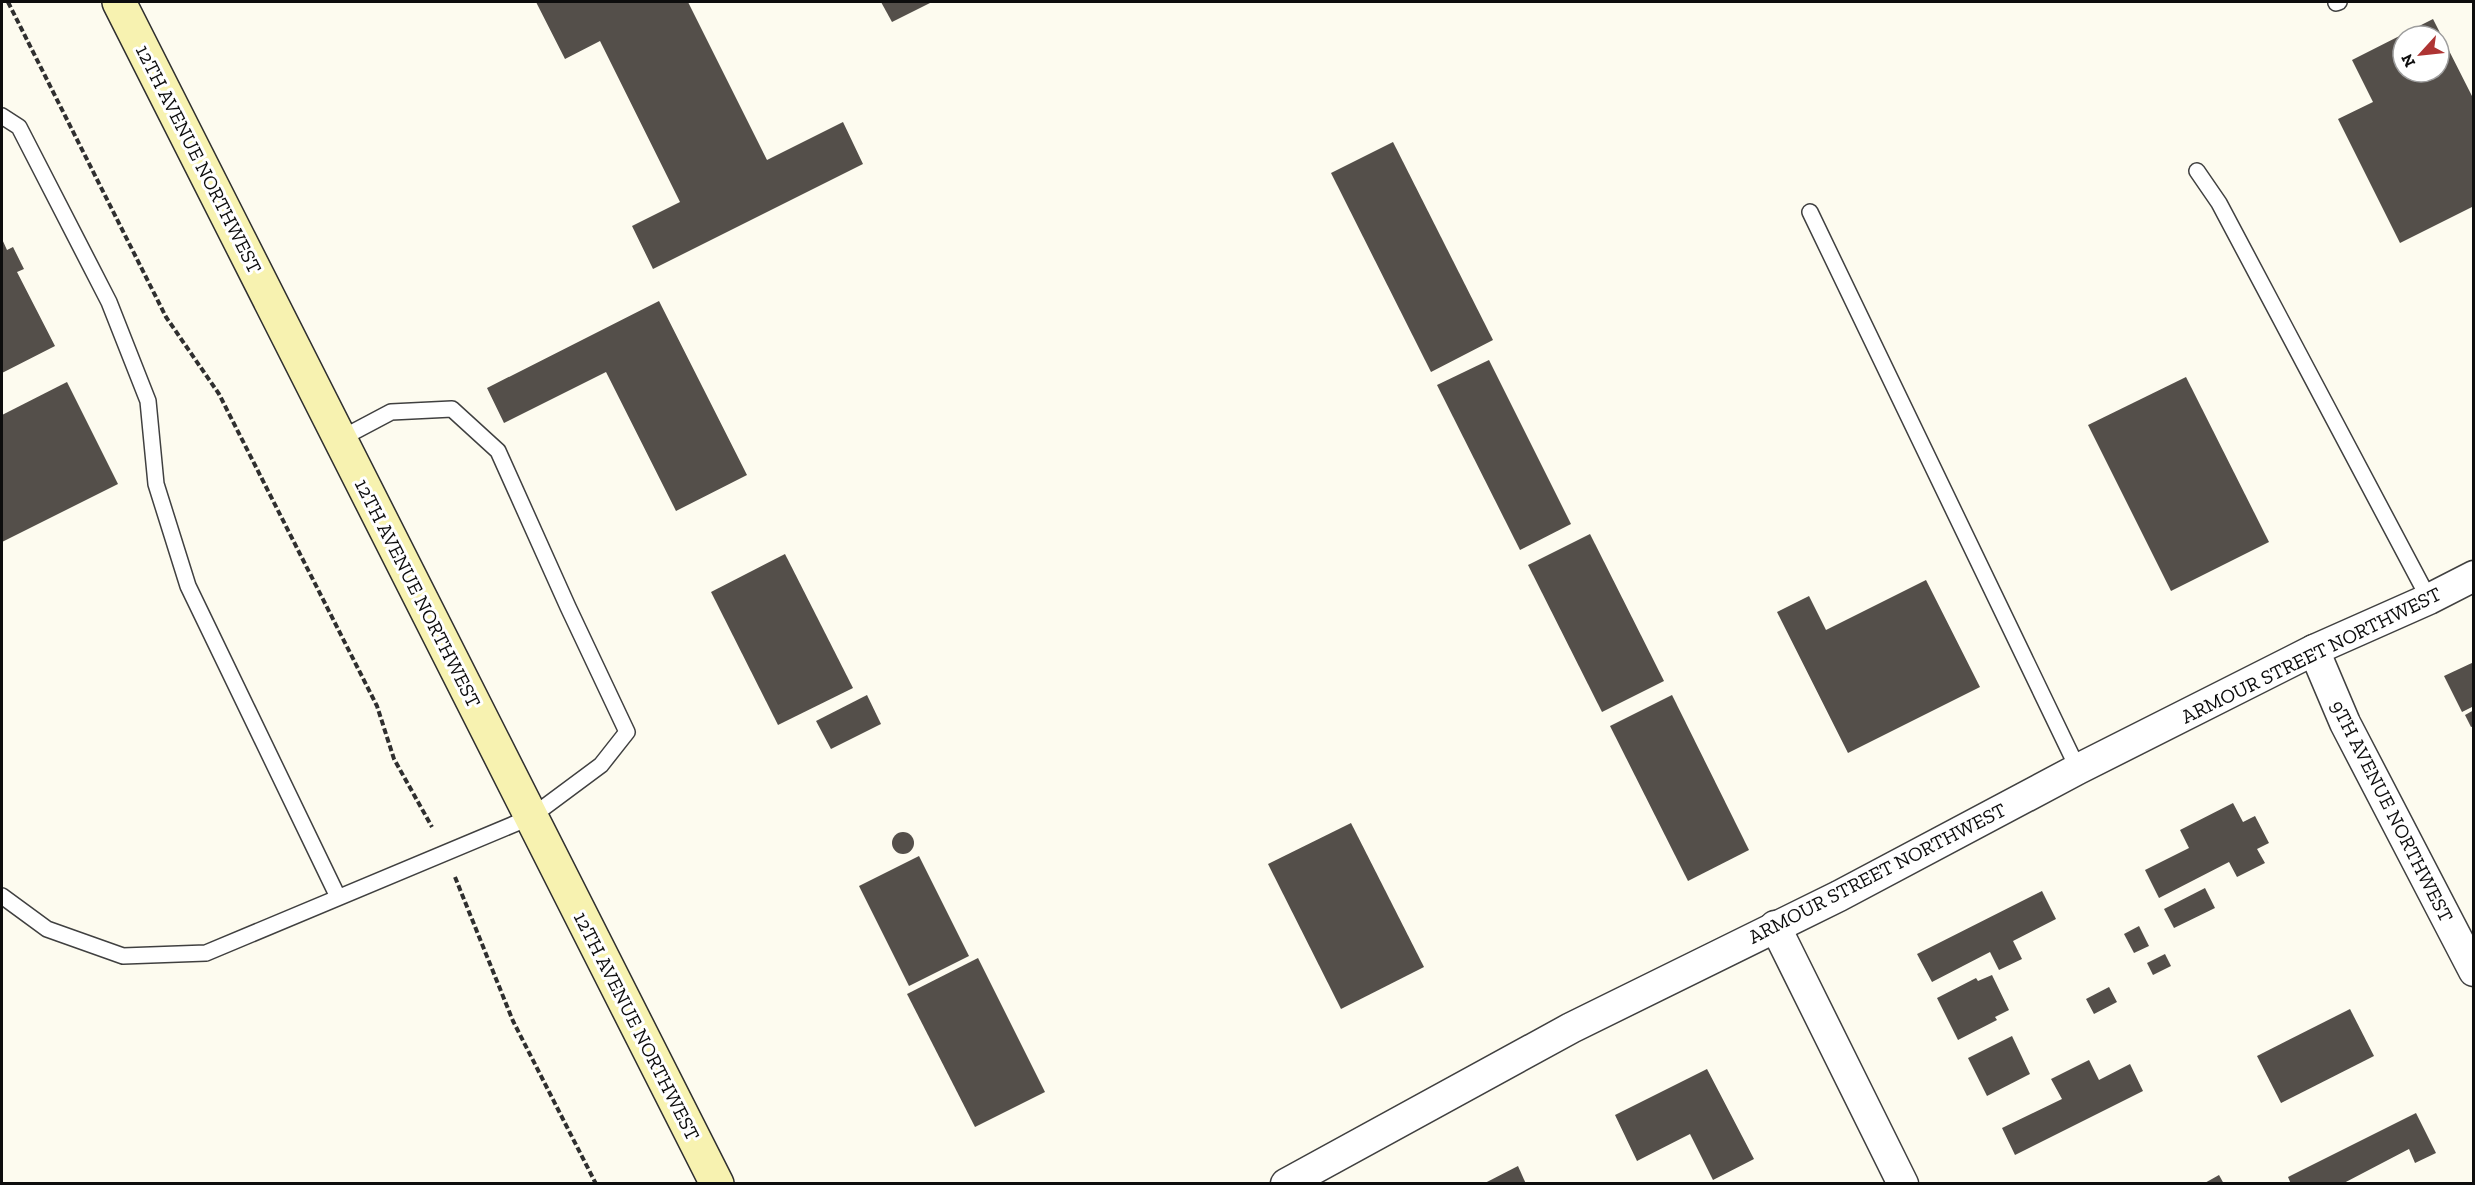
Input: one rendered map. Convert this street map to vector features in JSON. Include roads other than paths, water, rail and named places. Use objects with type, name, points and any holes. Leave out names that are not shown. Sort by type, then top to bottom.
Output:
[{"type":"main road","name":"12TH AVENUE NORTHWEST","points":[[119,2],[717,1184]]},
{"type":"street","name":"ARMOUR STREET NORTHWEST","points":[[1286,1184],[1571,1028],[1839,896],[2078,769],[2314,650],[2429,599],[2474,576]]},
{"type":"street","name":"9TH AVENUE NORTHWEST","points":[[2314,650],[2345,723],[2474,971]]},
{"type":"street","points":[[1775,926],[1903,1184]]},
{"type":"lane","points":[[2,116],[19,127],[110,302],[148,401],[156,484],[188,585],[338,897]]},
{"type":"lane","points":[[2197,171],[2219,203],[2429,599]]},
{"type":"lane","points":[[1810,212],[2078,769]]},
{"type":"lane","points":[[2,896],[47,929],[123,956],[206,953],[531,817],[601,765],[627,732],[498,450],[452,409],[391,412],[340,439]]}]
